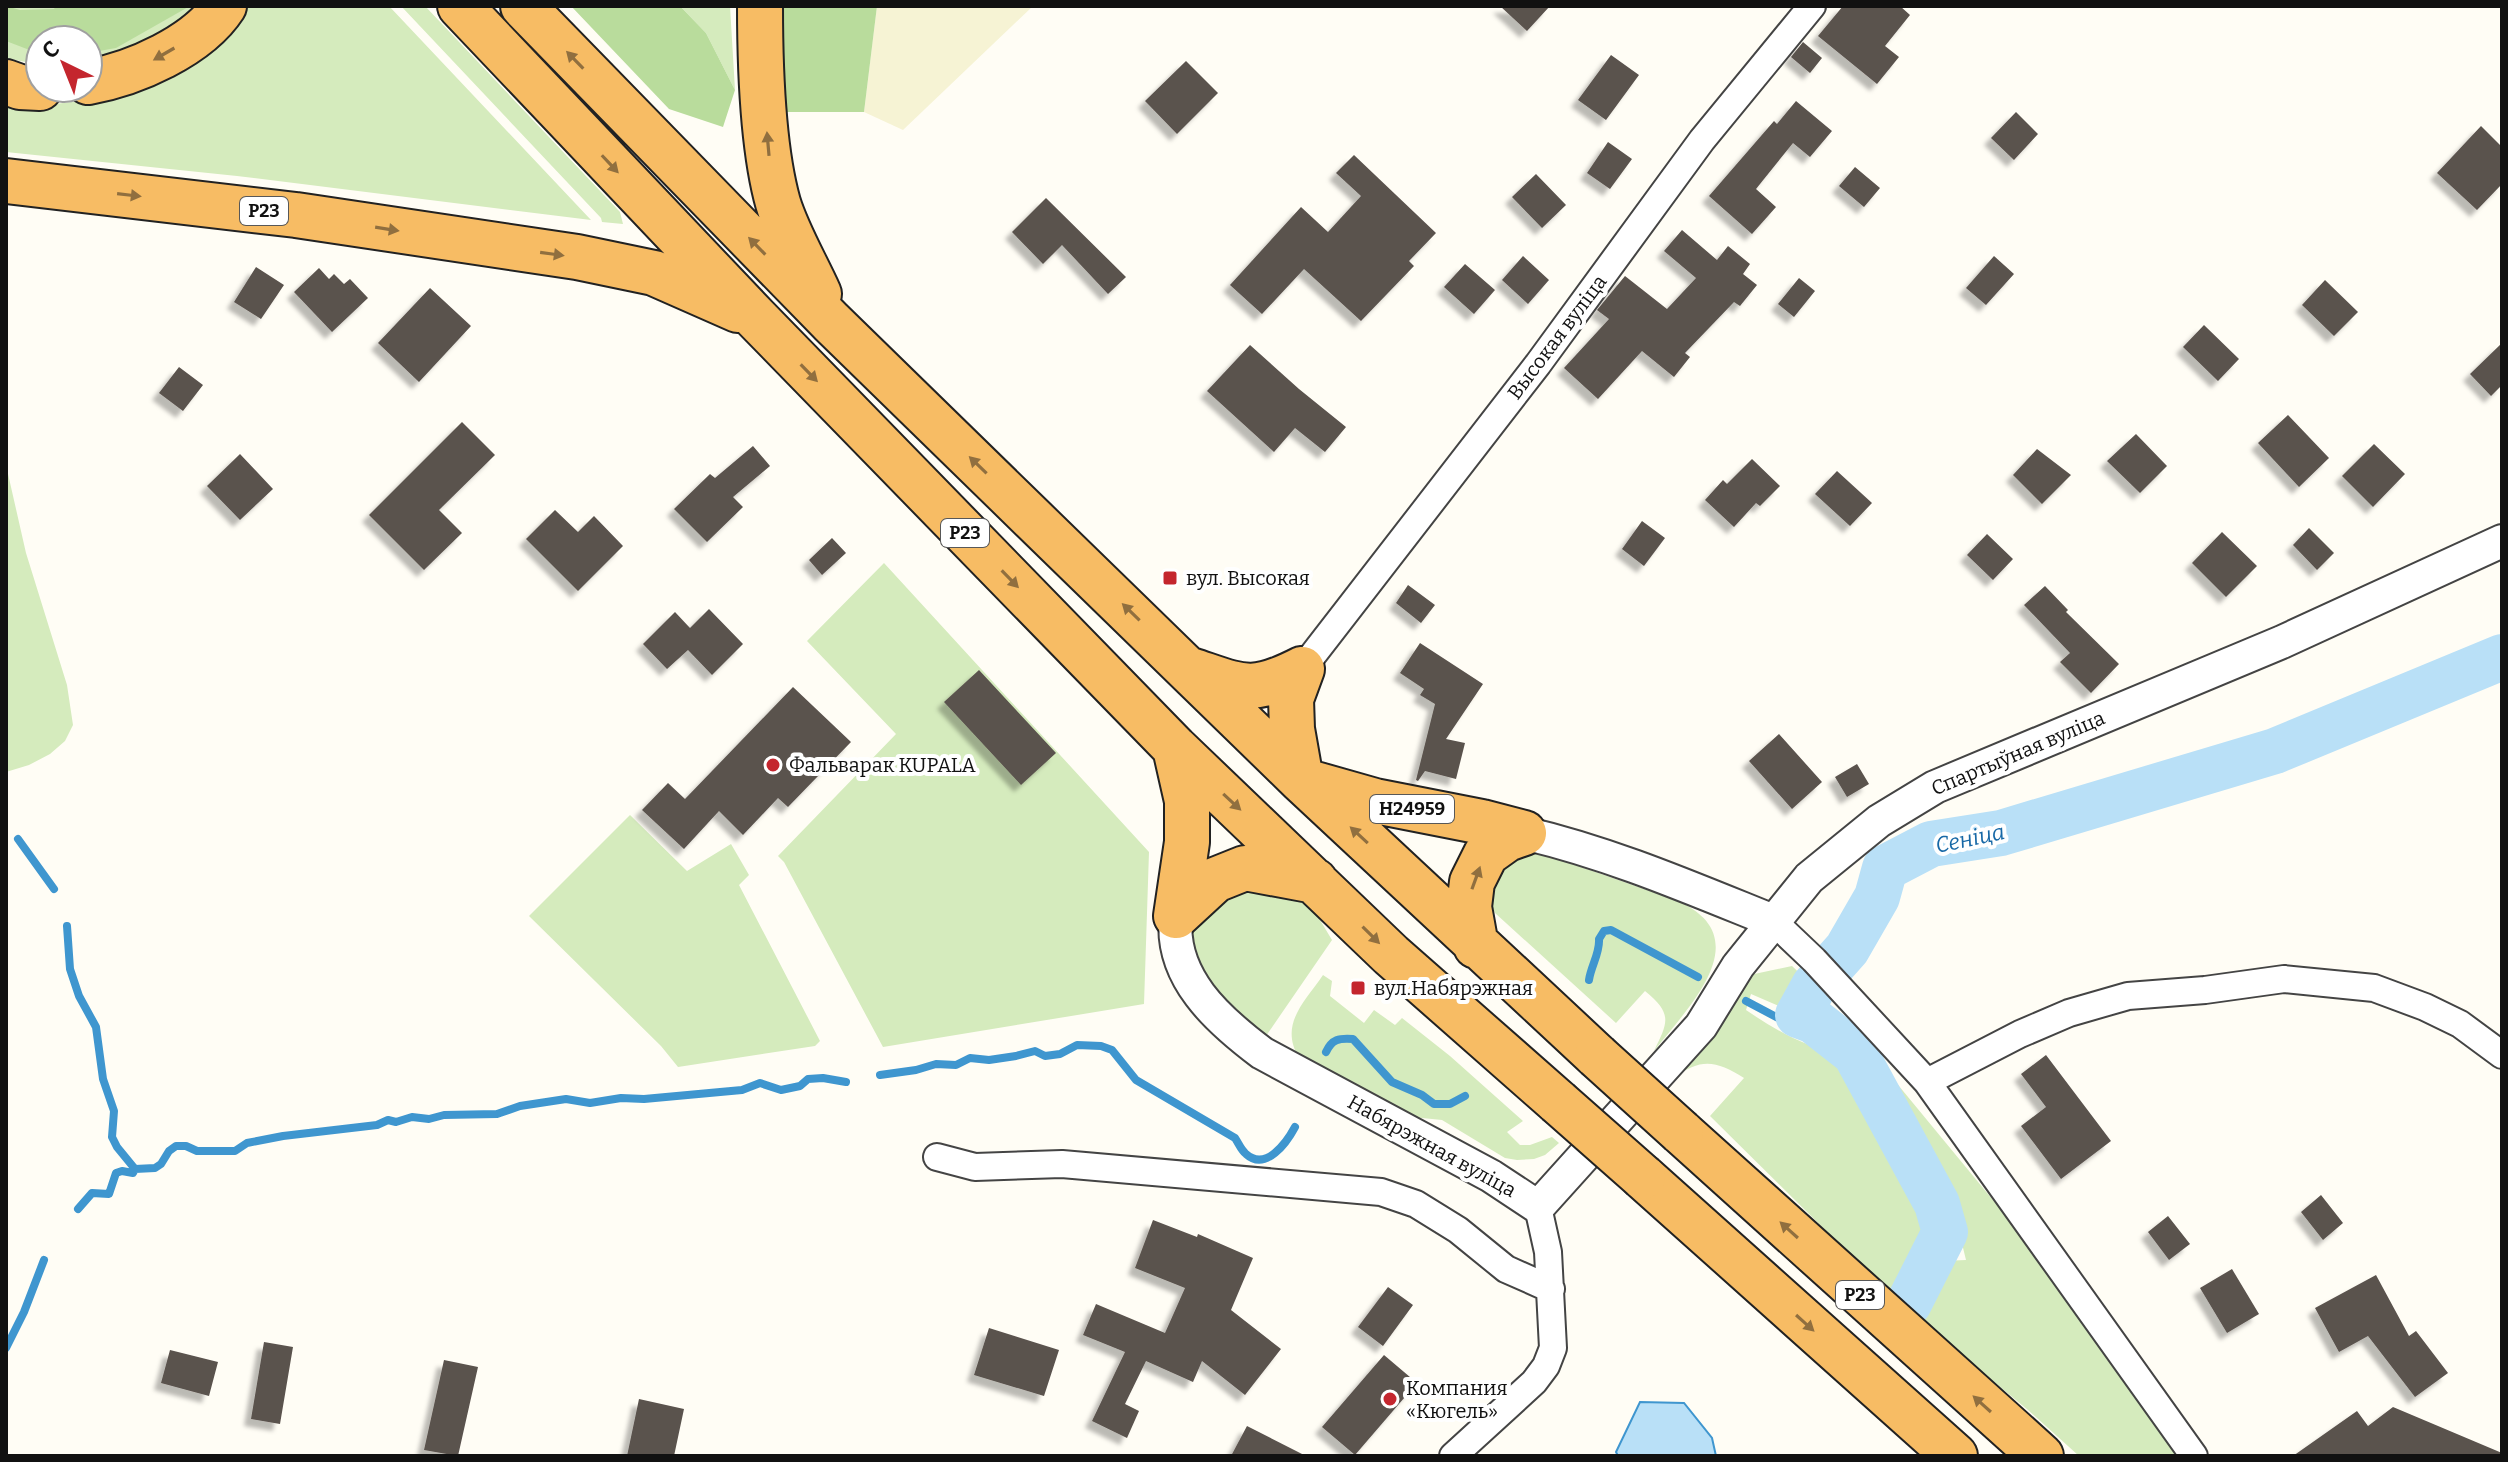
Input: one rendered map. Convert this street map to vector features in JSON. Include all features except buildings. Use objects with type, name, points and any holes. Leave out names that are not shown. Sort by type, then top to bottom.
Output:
[{"type":"highway","points":[[104,77],[152,62],[193,38],[224,6]]},
{"type":"highway","name":"Р23","points":[[460,6],[755,317],[1175,748],[1391,955],[1955,1456]]},
{"type":"highway","name":"Р23","points":[[523,6],[831,322],[1301,780],[1476,946],[2041,1456]]},
{"type":"highway","name":"Р23","points":[[760,6],[760,52],[768,153],[779,205],[831,322]]},
{"type":"highway","name":"Р23","points":[[6,181],[296,215],[577,257],[654,273],[755,317]]},
{"type":"highway","points":[[1186,668],[1248,687],[1276,683],[1302,669]]},
{"type":"highway","points":[[1301,780],[1292,729],[1291,699],[1302,669]]},
{"type":"highway","points":[[1175,748],[1187,801],[1187,842],[1176,916]]},
{"type":"highway","name":"Н24959","points":[[1301,780],[1388,804],[1524,833]]},
{"type":"highway","points":[[1476,946],[1469,907],[1472,882],[1486,854],[1507,839],[1524,833]]},
{"type":"highway","points":[[1176,916],[1215,880],[1245,868],[1315,881]]},
{"type":"street","name":"Высокая вуліца","points":[[1302,669],[1538,364],[1702,140],[1812,6]]},
{"type":"street","name":"Спартыўная вуліца","points":[[1538,1207],[1701,1026],[1738,966],[1809,878],[1879,821],[1935,787],[2282,642],[2502,541]]},
{"type":"street","name":"Н24959","points":[[1524,833],[1568,843],[1773,921]]},
{"type":"street","name":"Набярэжная вуліца","points":[[1176,916],[1174,933],[1186,974],[1198,994],[1233,1031],[1262,1053],[1491,1176],[1538,1207],[1548,1252],[1553,1348],[1546,1366],[1534,1382],[1453,1456]]},
{"type":"street","points":[[1773,921],[1814,960],[1927,1082],[2194,1456]]},
{"type":"street","points":[[1927,1082],[2020,1034],[2069,1013],[2128,996],[2284,979],[2374,988],[2460,1024],[2502,1055]]},
{"type":"street","points":[[937,1157],[975,1167],[1062,1164],[1381,1192],[1416,1204],[1458,1230],[1506,1269],[1551,1289]]},
{"type":"shaded area","points":[[877,6],[1033,6],[903,130],[864,112]]},
{"type":"green space","points":[[6,6],[198,6],[159,34],[104,56],[104,24],[24,24],[24,62],[6,58]]},
{"type":"green space","points":[[6,6],[20,10],[54,9],[56,6],[190,6],[116,48],[104,50],[104,24],[24,24],[24,48],[6,41]]},
{"type":"green space","points":[[239,6],[389,6],[591,220],[237,176],[6,152],[6,99],[24,104],[104,104],[104,89]]},
{"type":"green space","points":[[401,6],[425,6],[620,212],[623,224],[602,222]]},
{"type":"green space","points":[[571,6],[680,6],[706,33],[735,90],[723,127],[669,109]]},
{"type":"green space","points":[[680,6],[730,6],[735,90],[706,33]]},
{"type":"green space","points":[[777,6],[877,6],[864,112],[787,112]]},
{"type":"green space","points":[[6,465],[26,553],[67,685],[73,725],[65,741],[50,754],[6,772]]},
{"type":"green space","points":[[884,563],[1149,852],[1144,1004],[883,1047],[778,856],[896,734],[807,641]]},
{"type":"green space","points":[[630,815],[687,871],[731,844],[749,875],[739,885],[820,1041],[815,1046],[678,1067],[661,1046],[529,916]]},
{"type":"green space","points":[[1523,853],[1541,853],[1673,899],[1699,914],[1713,931],[1716,951],[1710,971],[1685,1013],[1654,1051],[1665,1025],[1664,1012],[1645,991],[1616,1023],[1495,913],[1488,899],[1499,866]]},
{"type":"green space","points":[[1224,884],[1289,890],[1314,910],[1332,940],[1266,1036],[1227,1008],[1198,968],[1190,937],[1192,920]]},
{"type":"green space","points":[[1792,966],[1809,982],[1795,1003],[1786,1009],[1751,994],[1746,1010],[1793,1038],[1845,1057],[1883,1129],[1932,1243],[1900,1304],[1710,1116],[1744,1078],[1717,1065],[1701,1064],[1674,1078],[1745,976]]},
{"type":"green space","points":[[1323,975],[1332,981],[1330,996],[1364,1023],[1374,1010],[1395,1025],[1402,1018],[1450,1056],[1523,1121],[1507,1132],[1520,1145],[1530,1145],[1552,1137],[1559,1143],[1545,1155],[1534,1159],[1505,1158],[1442,1120],[1412,1117],[1299,1058],[1292,1035],[1293,1024],[1296,1014]]},
{"type":"green space","points":[[1830,1007],[2016,1228],[2178,1456],[2079,1456],[1914,1316],[1942,1261],[1966,1260],[1953,1207],[1861,1047],[1825,1020]]},
{"type":"water","points":[[1640,1402],[1684,1403],[1712,1438],[1716,1456],[1618,1456],[1616,1452]]},
{"type":"waterway","name":"Сеніца","points":[[1909,1303],[1945,1232],[1937,1204],[1855,1053],[1814,1021],[1798,1015],[1814,986],[1847,949],[1877,897],[1885,868],[1931,844],[2001,833],[2275,751],[2502,657]]},
{"type":"waterway","points":[[18,839],[54,889]]},
{"type":"waterway","points":[[67,926],[70,969],[79,996],[96,1027],[103,1079],[114,1111],[112,1137],[135,1169],[155,1168],[176,1146],[197,1151],[235,1151],[247,1143],[283,1136],[377,1125],[388,1120],[396,1122],[412,1117],[429,1119],[444,1115],[497,1114],[520,1106],[566,1099],[590,1103],[621,1098],[644,1099],[742,1090],[760,1083],[781,1090],[800,1086],[808,1079],[846,1082]]},
{"type":"waterway","points":[[1589,980],[1599,939],[1604,931],[1611,930],[1698,977]]},
{"type":"waterway","points":[[1746,1001],[1782,1020],[1798,1015]]},
{"type":"waterway","points":[[1326,1052],[1336,1040],[1353,1039],[1392,1082],[1422,1095],[1434,1104],[1450,1104],[1465,1096]]},
{"type":"waterway","points":[[880,1075],[936,1064],[956,1065],[970,1058],[989,1060],[1035,1051],[1045,1056],[1060,1054],[1077,1045],[1101,1046],[1112,1050],[1136,1080],[1235,1138],[1244,1152],[1254,1159],[1275,1153],[1295,1127]]},
{"type":"waterway","points":[[78,1209],[92,1193],[109,1194],[116,1173],[133,1173],[135,1169]]},
{"type":"waterway","points":[[6,1348],[44,1260]]},
{"type":"place","name":"вул. Высокая","points":[[1170,578]]},
{"type":"place","name":"Фальварак KUPALA","points":[[773,765]]},
{"type":"place","name":"вул.Набярэжная","points":[[1358,988]]},
{"type":"place","name":"Компания «Кюгель»","points":[[1390,1399]]}]
